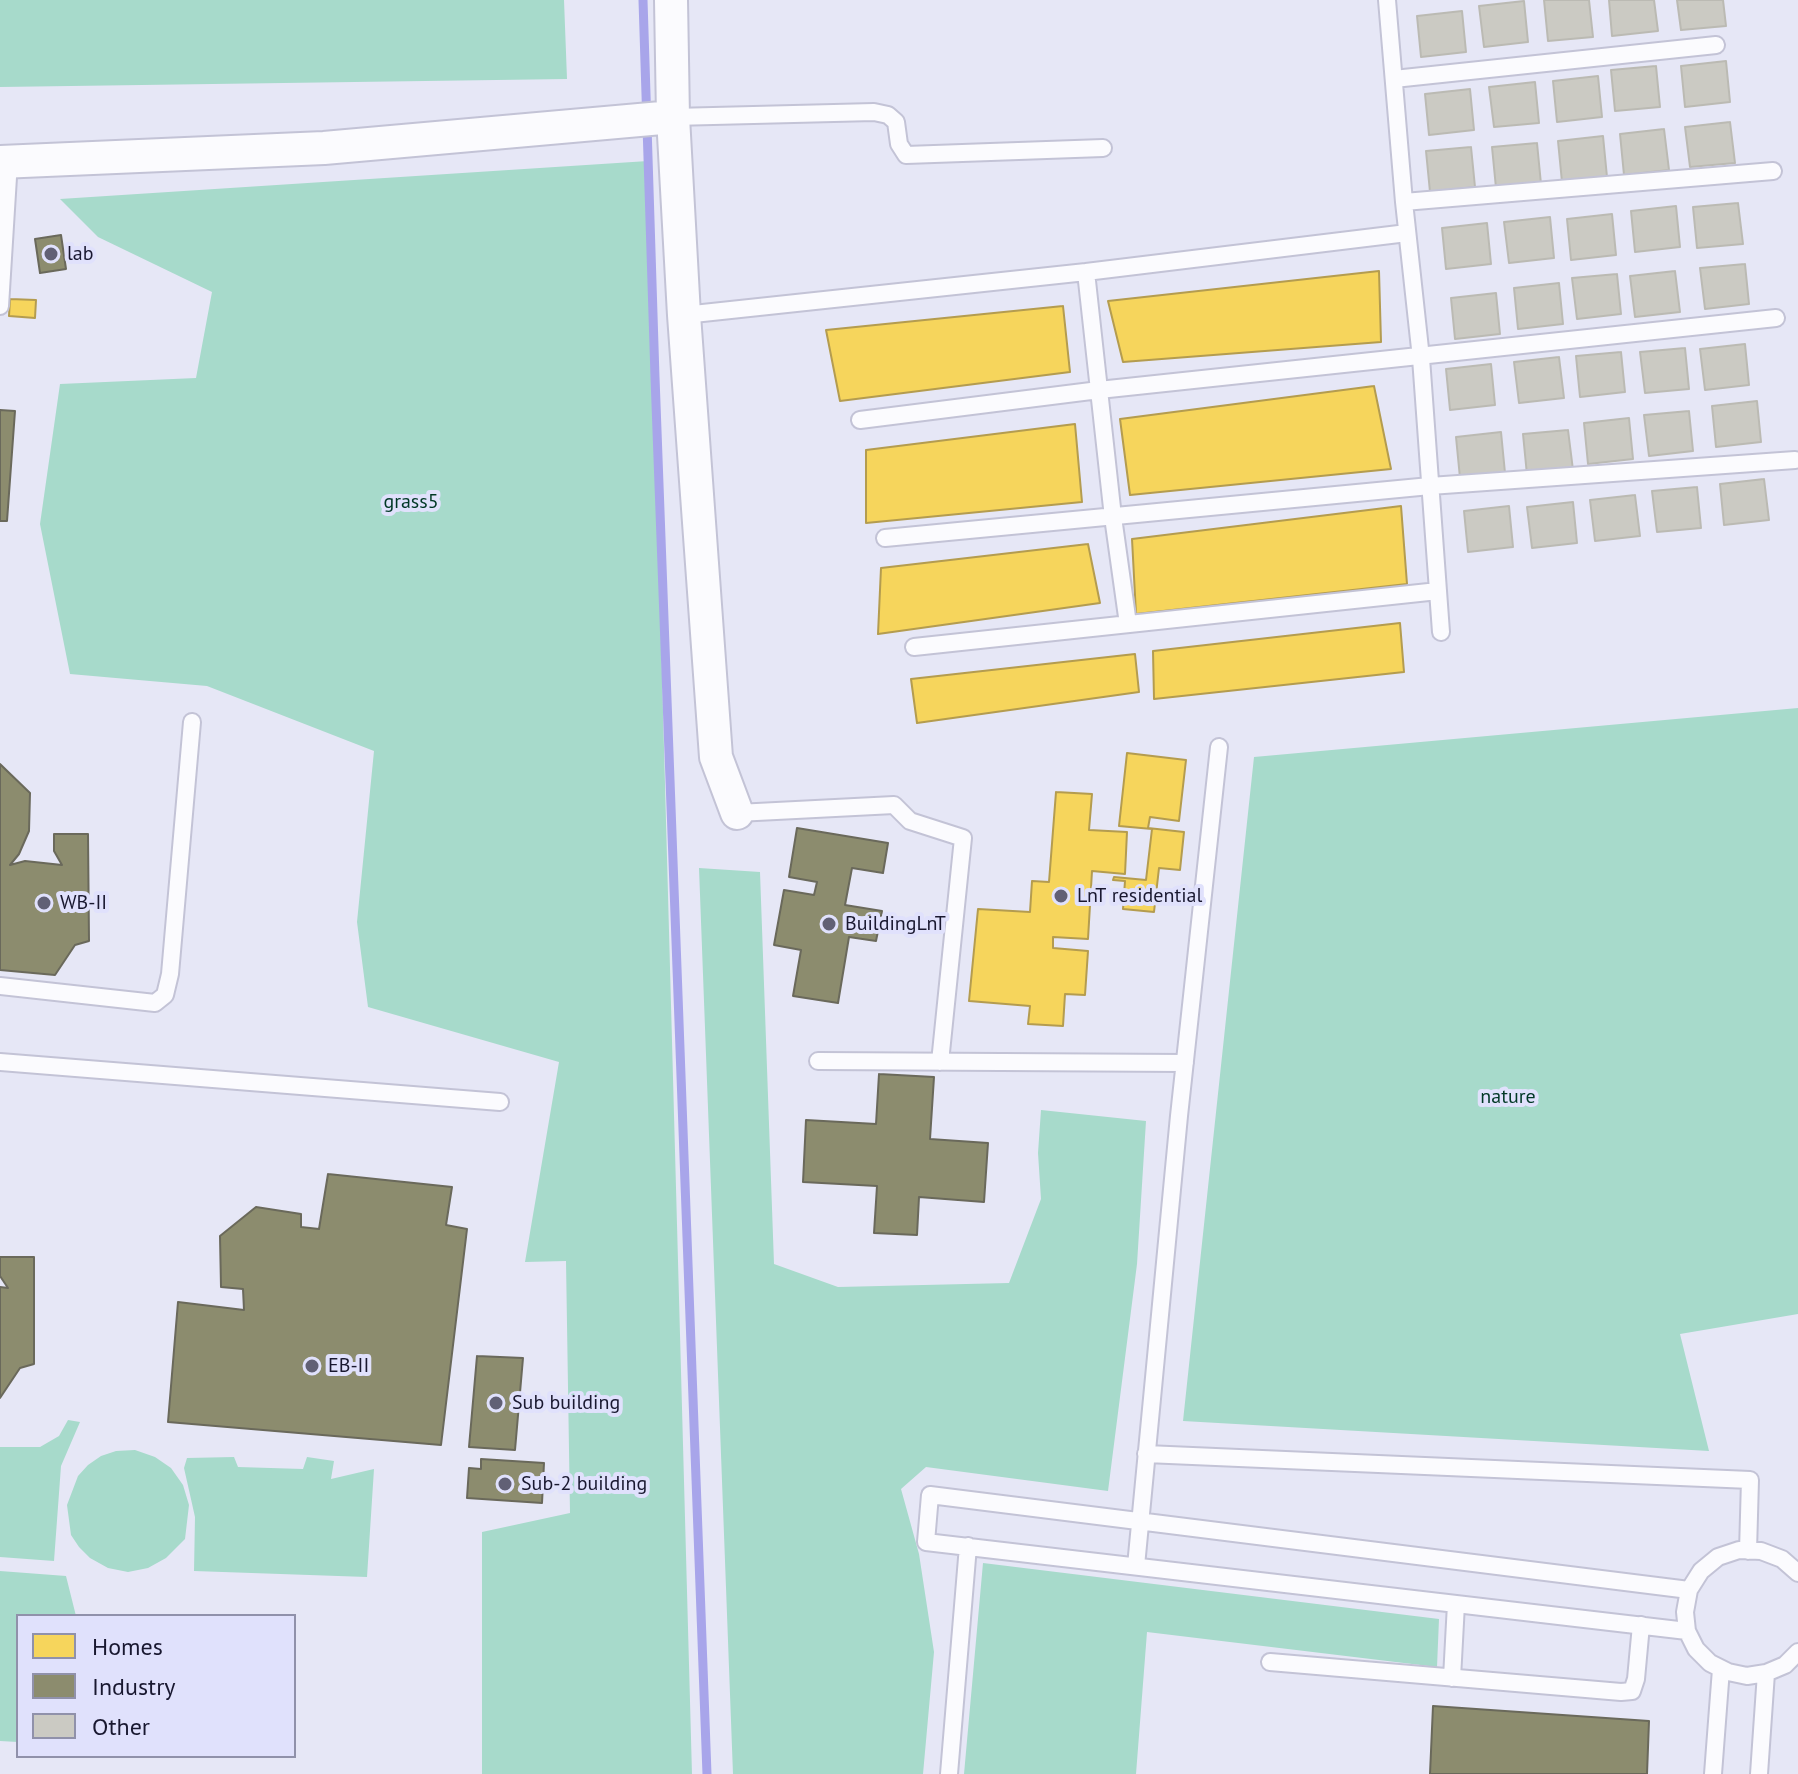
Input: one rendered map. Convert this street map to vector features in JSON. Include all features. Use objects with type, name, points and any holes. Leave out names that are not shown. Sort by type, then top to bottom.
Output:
[{"type":"street","points":[[671,0],[673,117],[684,315],[716,757],[737,813]]},
{"type":"street","points":[[4,161],[324,148],[673,117]]},
{"type":"lane","points":[[1387,0],[1421,358],[1441,632]]},
{"type":"lane","points":[[1394,79],[1716,45]]},
{"type":"lane","points":[[673,117],[874,112],[888,115],[896,122],[899,144],[906,155],[919,156],[1103,148]]},
{"type":"lane","points":[[0,306],[4,161]]},
{"type":"lane","points":[[1404,202],[1773,171]]},
{"type":"lane","points":[[684,315],[1086,272],[1407,233]]},
{"type":"lane","points":[[1086,272],[1128,624]]},
{"type":"lane","points":[[860,420],[1099,390],[1776,318]]},
{"type":"lane","points":[[885,538],[1430,486],[1795,460]]},
{"type":"lane","points":[[914,647],[1438,591]]},
{"type":"lane","points":[[0,986],[155,1003],[165,995],[170,974],[192,722]]},
{"type":"lane","points":[[1136,1566],[1219,747]]},
{"type":"lane","points":[[737,813],[894,805],[910,821],[963,838],[940,1062]]},
{"type":"lane","points":[[818,1061],[1185,1063]]},
{"type":"lane","points":[[0,1062],[500,1102]]},
{"type":"lane","points":[[1146,1454],[1750,1480],[1748,1551]]},
{"type":"lane","points":[[1687,1631],[926,1542],[930,1495],[1689,1590]]},
{"type":"lane","points":[[949,1774],[968,1546]]},
{"type":"lane","points":[[1798,1573],[1782,1559],[1761,1551],[1739,1550],[1718,1557],[1701,1571],[1689,1590],[1685,1612],[1687,1631],[1696,1649],[1721,1669],[1747,1676],[1766,1673],[1785,1665],[1798,1652]]},
{"type":"lane","points":[[1452,1678],[1456,1604]]},
{"type":"lane","points":[[1270,1662],[1632,1691],[1641,1625]]},
{"type":"lane","points":[[1713,1774],[1721,1669]]},
{"type":"lane","points":[[1759,1774],[1766,1673]]},
{"type":"green space","points":[[0,0],[564,0],[567,79],[0,87]]},
{"type":"green space","name":"grass5","points":[[648,161],[692,1774],[482,1774],[482,1532],[570,1513],[566,1261],[525,1262],[559,1062],[368,1007],[357,922],[374,751],[207,686],[70,674],[40,524],[60,384],[196,378],[212,292],[98,237],[60,199]]},
{"type":"green space","name":"nature","points":[[1798,708],[1798,1314],[1680,1334],[1709,1451],[1183,1421],[1254,757]]},
{"type":"green space","points":[[699,868],[760,872],[774,1264],[838,1287],[1009,1283],[1041,1199],[1038,1153],[1041,1110],[1146,1121],[1137,1264],[1108,1491],[926,1467],[901,1489],[919,1554],[934,1652],[923,1774],[733,1774]]},
{"type":"green space","points":[[68,1420],[80,1422],[61,1466],[54,1561],[0,1557],[0,1447],[40,1447],[59,1436]]},
{"type":"green space","points":[[135,1450],[155,1457],[171,1468],[183,1485],[189,1505],[185,1539],[166,1558],[148,1568],[128,1572],[108,1568],[90,1558],[79,1547],[71,1535],[67,1505],[78,1476],[88,1465],[116,1451]]},
{"type":"green space","points":[[234,1457],[238,1467],[303,1469],[307,1457],[334,1461],[331,1479],[374,1469],[367,1577],[194,1571],[195,1517],[184,1468],[187,1458]]},
{"type":"green space","points":[[983,1563],[1439,1619],[1437,1667],[1147,1632],[1136,1774],[964,1774]]},
{"type":"green space","points":[[0,1571],[66,1576],[76,1614],[16,1614],[16,1742],[0,1741]]},
{"type":"building: Homes","points":[[1379,271],[1381,342],[1123,362],[1108,301]]},
{"type":"building: Homes","name":"lab","points":[[10,299],[36,300],[35,318],[9,316]]},
{"type":"building: Homes","points":[[1063,306],[1070,372],[840,401],[826,330]]},
{"type":"building: Homes","points":[[1374,386],[1391,469],[1130,495],[1120,419]]},
{"type":"building: Homes","points":[[1075,424],[1082,502],[866,523],[866,450]]},
{"type":"building: Homes","points":[[1401,506],[1407,584],[1136,614],[1132,539]]},
{"type":"building: Homes","points":[[1088,544],[1100,603],[878,634],[881,568]]},
{"type":"building: Homes","points":[[1400,623],[1404,672],[1154,699],[1153,651]]},
{"type":"building: Homes","points":[[1135,654],[1139,692],[917,723],[911,679]]},
{"type":"building: Homes","name":"LnT residential","points":[[1127,753],[1186,760],[1179,821],[1150,817],[1148,828],[1184,832],[1180,870],[1159,868],[1154,912],[1123,909],[1125,881],[1113,880],[1114,877],[1146,880],[1152,829],[1119,826]]},
{"type":"building: Homes","name":"LnT residential","points":[[1056,792],[1092,794],[1089,830],[1127,832],[1125,874],[1092,871],[1088,939],[1053,937],[1053,948],[1088,951],[1085,995],[1065,994],[1063,1026],[1028,1024],[1030,1006],[969,1001],[978,909],[1030,912],[1032,881],[1049,882]]},
{"type":"building: Industry","name":"lab","points":[[61,235],[66,269],[40,273],[35,239]]},
{"type":"building: Industry","points":[[0,410],[15,411],[7,521],[0,521]]},
{"type":"building: Industry","name":"WB-II","points":[[0,764],[30,793],[29,831],[19,854],[10,865],[25,861],[62,865],[54,851],[54,834],[88,834],[89,941],[75,945],[55,975],[0,970]]},
{"type":"building: Industry","name":"BuildingLnT","points":[[797,828],[888,843],[883,873],[852,868],[845,905],[882,911],[876,941],[849,937],[838,1003],[793,996],[801,950],[774,945],[784,890],[814,895],[817,882],[789,877]]},
{"type":"building: Industry","points":[[879,1074],[934,1077],[930,1139],[988,1143],[984,1202],[919,1197],[917,1235],[874,1233],[877,1186],[803,1182],[806,1120],[876,1124]]},
{"type":"building: Industry","name":"EB-II","points":[[328,1174],[452,1187],[446,1225],[467,1229],[441,1445],[168,1422],[178,1302],[244,1310],[243,1289],[221,1287],[220,1236],[256,1207],[301,1214],[301,1227],[319,1229]]},
{"type":"building: Industry","points":[[0,1257],[34,1257],[34,1364],[20,1368],[0,1398],[0,1287],[8,1288],[0,1276]]},
{"type":"building: Industry","name":"Sub building","points":[[477,1356],[523,1358],[515,1450],[469,1447]]},
{"type":"building: Industry","name":"Sub-2 building","points":[[481,1459],[544,1463],[542,1503],[467,1498],[469,1468],[481,1469]]},
{"type":"building: Industry","points":[[1433,1706],[1649,1721],[1647,1774],[1430,1774]]},
{"type":"building: Other","points":[[1544,0],[1589,0],[1593,37],[1548,41]]},
{"type":"building: Other","points":[[1609,0],[1654,0],[1658,31],[1612,36]]},
{"type":"building: Other","points":[[1677,0],[1723,0],[1726,26],[1681,30]]},
{"type":"building: Other","points":[[1524,1],[1528,42],[1484,47],[1479,6]]},
{"type":"building: Other","points":[[1462,11],[1466,52],[1421,57],[1417,16]]},
{"type":"building: Other","points":[[1726,61],[1730,102],[1685,107],[1681,66]]},
{"type":"building: Other","points":[[1656,66],[1660,107],[1615,111],[1611,70]]},
{"type":"building: Other","points":[[1598,76],[1602,117],[1557,122],[1553,81]]},
{"type":"building: Other","points":[[1535,82],[1539,123],[1494,127],[1489,87]]},
{"type":"building: Other","points":[[1470,89],[1474,130],[1429,135],[1425,94]]},
{"type":"building: Other","points":[[1730,122],[1735,163],[1690,167],[1685,127]]},
{"type":"building: Other","points":[[1664,129],[1669,170],[1624,175],[1620,134]]},
{"type":"building: Other","points":[[1603,136],[1607,177],[1562,182],[1558,141]]},
{"type":"building: Other","points":[[1537,143],[1541,184],[1496,188],[1492,147]]},
{"type":"building: Other","points":[[1471,147],[1475,187],[1430,192],[1426,151]]},
{"type":"building: Other","points":[[1738,203],[1743,244],[1697,248],[1693,207]]},
{"type":"building: Other","points":[[1676,206],[1680,247],[1635,252],[1631,211]]},
{"type":"building: Other","points":[[1612,214],[1616,255],[1571,260],[1567,219]]},
{"type":"building: Other","points":[[1550,217],[1554,258],[1509,263],[1504,222]]},
{"type":"building: Other","points":[[1487,223],[1491,264],[1446,269],[1442,228]]},
{"type":"building: Other","points":[[1745,264],[1749,304],[1705,309],[1700,268]]},
{"type":"building: Other","points":[[1675,271],[1680,312],[1635,317],[1630,276]]},
{"type":"building: Other","points":[[1617,274],[1621,314],[1577,319],[1572,278]]},
{"type":"building: Other","points":[[1559,283],[1563,324],[1518,329],[1514,288]]},
{"type":"building: Other","points":[[1496,293],[1500,334],[1455,339],[1451,298]]},
{"type":"building: Other","points":[[1745,344],[1749,385],[1705,390],[1700,349]]},
{"type":"building: Other","points":[[1685,348],[1689,389],[1645,393],[1640,352]]},
{"type":"building: Other","points":[[1621,352],[1625,392],[1580,397],[1576,356]]},
{"type":"building: Other","points":[[1559,357],[1564,398],[1519,403],[1514,362]]},
{"type":"building: Other","points":[[1491,364],[1495,405],[1450,410],[1446,369]]},
{"type":"building: Other","points":[[1757,401],[1761,442],[1716,447],[1712,406]]},
{"type":"building: Other","points":[[1689,411],[1693,451],[1649,456],[1644,415]]},
{"type":"building: Other","points":[[1629,418],[1633,459],[1588,464],[1584,423]]},
{"type":"building: Other","points":[[1568,430],[1573,470],[1527,475],[1523,434]]},
{"type":"building: Other","points":[[1501,432],[1505,473],[1460,478],[1456,437]]},
{"type":"building: Other","points":[[1764,479],[1769,520],[1724,525],[1720,484]]},
{"type":"building: Other","points":[[1697,487],[1701,528],[1657,532],[1652,491]]},
{"type":"building: Other","points":[[1635,495],[1640,536],[1595,541],[1590,500]]},
{"type":"building: Other","points":[[1573,502],[1577,543],[1532,548],[1527,507]]},
{"type":"building: Other","points":[[1509,506],[1513,547],[1468,552],[1464,511]]},
{"type":"waterway","points":[[643,0],[707,1774]]},
{"type":"place","name":"lab","points":[[51,254]]},
{"type":"place","name":"LnT residential","points":[[1061,896]]},
{"type":"place","name":"WB-II","points":[[44,903]]},
{"type":"place","name":"BuildingLnT","points":[[829,924]]},
{"type":"place","name":"EB-II","points":[[312,1366]]},
{"type":"place","name":"Sub building","points":[[496,1403]]},
{"type":"place","name":"Sub-2 building","points":[[505,1484]]}]
